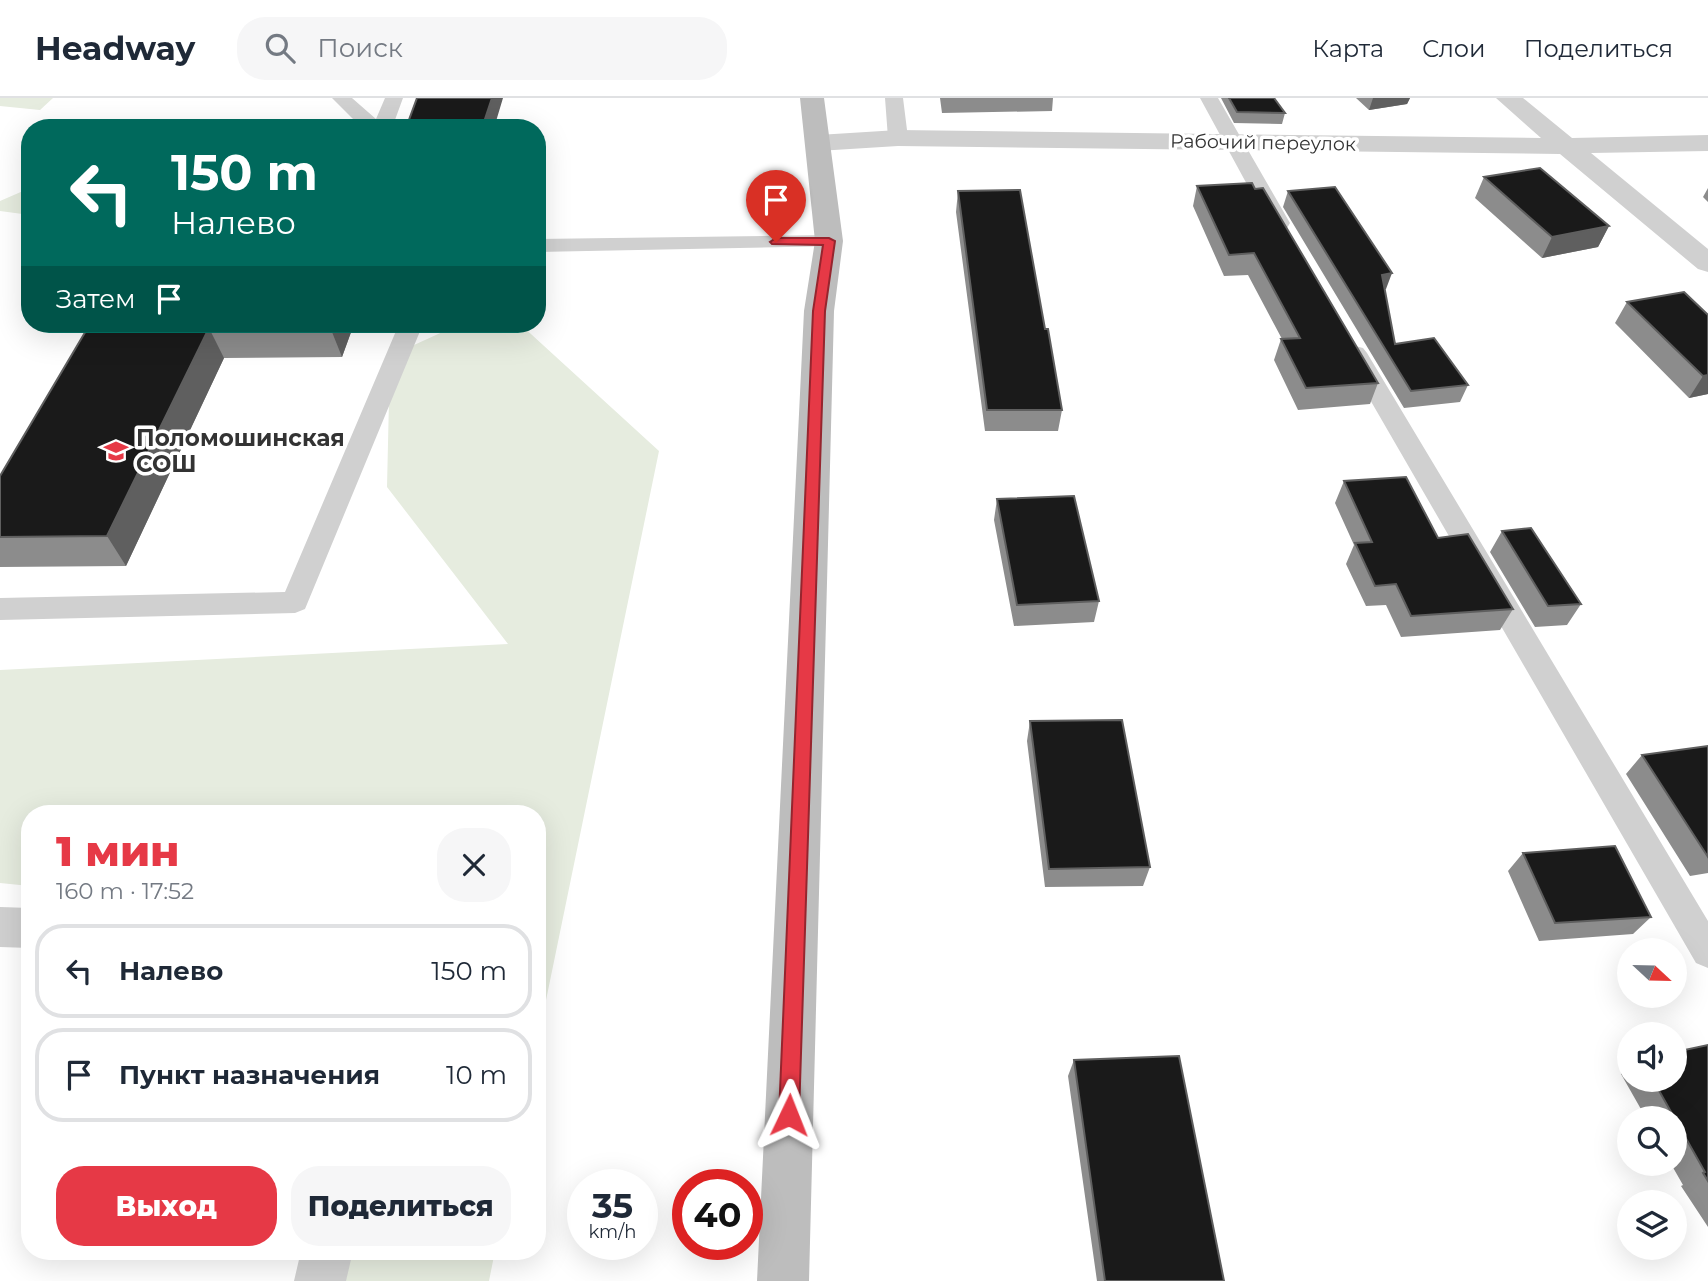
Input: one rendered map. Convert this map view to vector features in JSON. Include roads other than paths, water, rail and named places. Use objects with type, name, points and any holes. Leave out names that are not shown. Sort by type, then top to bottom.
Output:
[{"type":"street","points":[[783,1281],[819,311],[829,241],[812,98]]},
{"type":"street","points":[[1508,98],[1708,263]]},
{"type":"street","name":"Рабочий переулок","points":[[818,143],[898,138],[1565,146],[1708,143]]},
{"type":"street","points":[[0,927],[21,928]]},
{"type":"street","points":[[320,1281],[325,1260]]},
{"type":"lane","points":[[341,98],[364,119]]},
{"type":"lane","points":[[386,119],[394,98]]},
{"type":"lane","points":[[894,98],[898,138]]},
{"type":"lane","points":[[1209,98],[1231,142],[1294,249]]},
{"type":"lane","points":[[546,246],[829,241]]},
{"type":"lane","points":[[0,609],[295,602],[407,333]]},
{"type":"lane","points":[[1343,333],[1708,952]]},
{"type":"place","name":"Поломошинская СОШ","points":[[116,451]]}]
